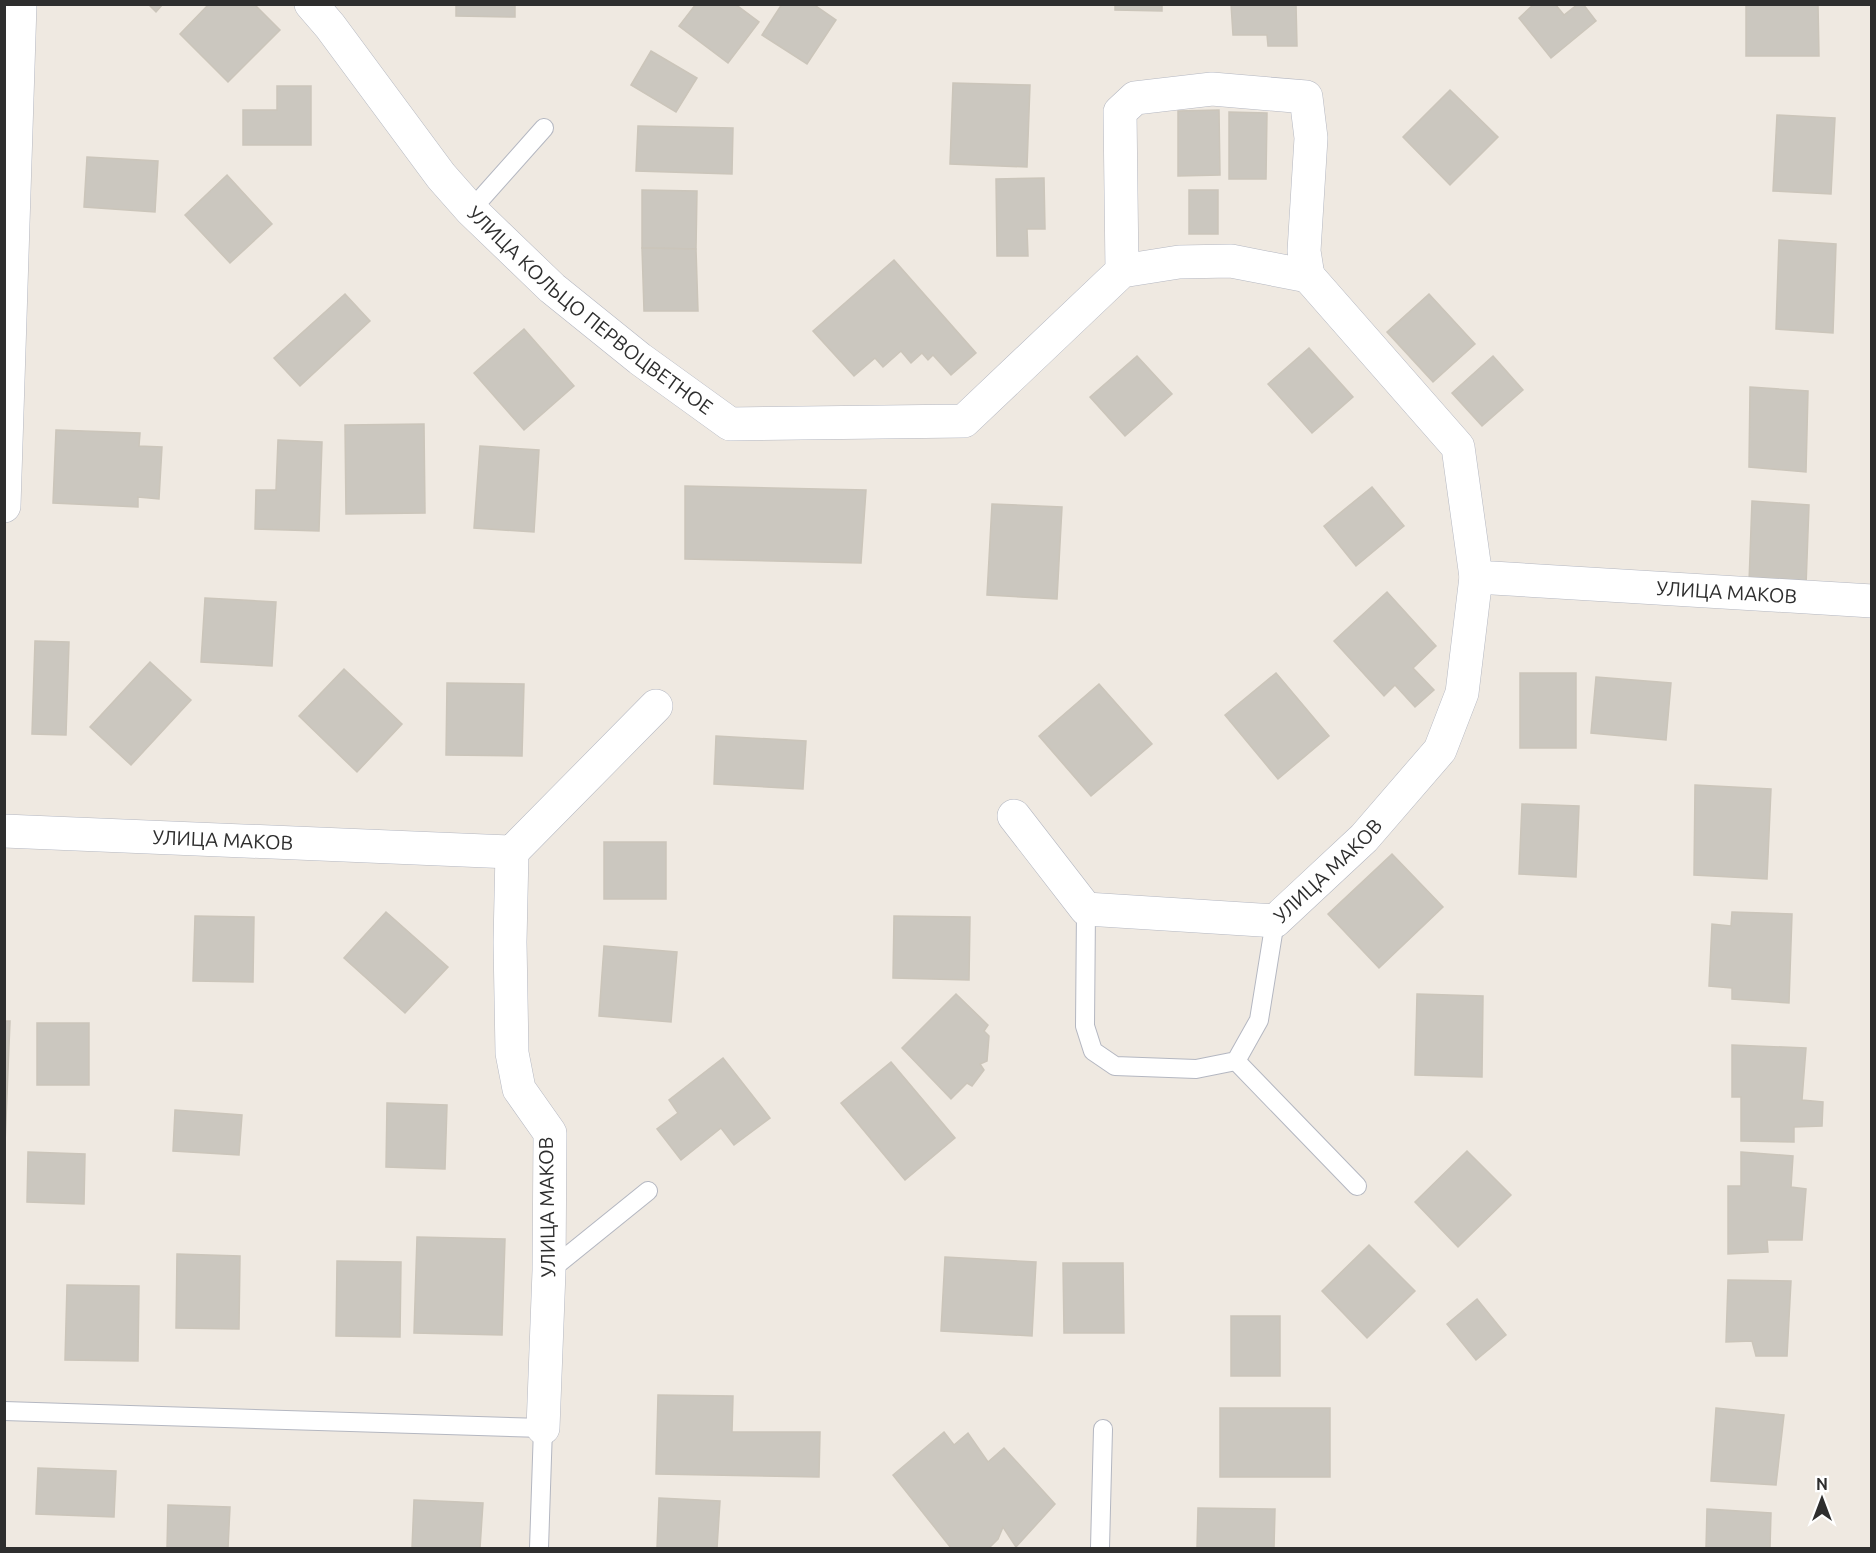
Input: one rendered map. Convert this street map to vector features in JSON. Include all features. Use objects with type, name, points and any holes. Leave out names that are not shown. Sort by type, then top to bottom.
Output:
[{"type":"street","points":[[4,506],[20,4]]},
{"type":"street","name":"УЛИЦА КОЛЬЦО ПЕРВОЦВЕТНОЕ","points":[[311,4],[330,26],[441,176],[471,210],[552,288],[640,359],[729,424],[964,421],[1122,271]]},
{"type":"street","points":[[1212,89],[1306,97],[1311,138],[1304,250],[1308,276],[1231,261],[1179,262],[1122,271],[1120,112],[1135,98],[1212,89]]},
{"type":"street","name":"УЛИЦА МАКОВ","points":[[1086,909],[1275,921],[1364,838],[1440,750],[1462,693],[1476,577],[1458,447],[1308,276]]},
{"type":"street","name":"УЛИЦА МАКОВ","points":[[1476,577],[1872,601]]},
{"type":"street","points":[[512,852],[656,706]]},
{"type":"street","points":[[1014,816],[1086,909]]},
{"type":"street","name":"УЛИЦА МАКОВ","points":[[4,831],[512,852],[510,942],[512,1053],[519,1089],[550,1134],[549,1271],[543,1428]]},
{"type":"lane","points":[[471,210],[544,128]]},
{"type":"lane","points":[[1086,909],[1085,1026],[1093,1052],[1115,1066],[1196,1069],[1236,1061],[1259,1020],[1275,921]]},
{"type":"lane","points":[[1236,1061],[1357,1186]]},
{"type":"lane","points":[[549,1271],[648,1191]]},
{"type":"lane","points":[[4,1411],[543,1428],[539,1548]]},
{"type":"lane","points":[[1100,1548],[1103,1429]]},
{"type":"building","points":[[148,4],[163,4],[156,12]]},
{"type":"building","points":[[209,4],[254,4],[280,30],[228,82],[180,34]]},
{"type":"building","points":[[456,4],[515,4],[515,17],[456,16]]},
{"type":"building","points":[[696,4],[735,4],[759,22],[728,63],[679,26]]},
{"type":"building","points":[[782,4],[813,4],[836,20],[807,64],[762,35]]},
{"type":"building","points":[[1115,4],[1162,4],[1162,11],[1115,10]]},
{"type":"building","points":[[1231,4],[1296,4],[1297,46],[1268,46],[1267,35],[1233,35]]},
{"type":"building","points":[[1534,4],[1555,4],[1564,15],[1578,4],[1583,4],[1596,21],[1551,58],[1519,18]]},
{"type":"building","points":[[1746,4],[1818,4],[1819,56],[1746,56]]},
{"type":"building","points":[[651,51],[697,78],[676,112],[631,85]]},
{"type":"building","points":[[953,83],[1030,85],[1027,167],[950,164]]},
{"type":"building","points":[[277,86],[311,86],[311,145],[243,145],[243,110],[277,110]]},
{"type":"building","points":[[1450,90],[1498,137],[1450,185],[1403,137]]},
{"type":"building","points":[[1219,110],[1220,175],[1178,176],[1178,111]]},
{"type":"building","points":[[1229,112],[1267,113],[1266,179],[1229,179]]},
{"type":"building","points":[[1777,115],[1835,118],[1831,194],[1773,191]]},
{"type":"building","points":[[638,126],[733,128],[732,174],[636,171]]},
{"type":"building","points":[[87,157],[158,161],[155,212],[84,207]]},
{"type":"building","points":[[227,175],[272,224],[230,263],[185,215]]},
{"type":"building","points":[[1044,178],[1045,229],[1027,229],[1028,256],[997,256],[996,179]]},
{"type":"building","points":[[642,190],[697,191],[696,249],[642,248]]},
{"type":"building","points":[[1189,190],[1218,190],[1218,234],[1189,234]]},
{"type":"building","points":[[1779,240],[1836,244],[1833,333],[1776,329]]},
{"type":"building","points":[[642,248],[696,249],[698,311],[644,311]]},
{"type":"building","points":[[894,260],[976,353],[951,375],[933,355],[928,360],[922,353],[911,363],[901,351],[883,367],[875,358],[854,376],[813,331]]},
{"type":"building","points":[[345,294],[370,321],[300,386],[274,358]]},
{"type":"building","points":[[1429,294],[1475,344],[1433,382],[1387,332]]},
{"type":"building","points":[[524,329],[574,386],[524,430],[474,373]]},
{"type":"building","points":[[1309,348],[1353,397],[1312,433],[1268,384]]},
{"type":"building","points":[[1137,356],[1172,394],[1125,436],[1090,397]]},
{"type":"building","points":[[1493,356],[1523,390],[1482,426],[1452,393]]},
{"type":"building","points":[[1750,387],[1808,391],[1806,472],[1749,467]]},
{"type":"building","points":[[424,424],[425,513],[346,514],[345,425]]},
{"type":"building","points":[[56,430],[140,433],[139,446],[162,447],[159,499],[138,497],[138,507],[53,503]]},
{"type":"building","points":[[278,440],[322,442],[319,531],[255,529],[256,490],[276,490]]},
{"type":"building","points":[[480,446],[539,450],[534,532],[474,528]]},
{"type":"building","points":[[685,486],[866,490],[861,563],[685,559]]},
{"type":"building","points":[[1372,487],[1404,526],[1356,566],[1324,526]]},
{"type":"building","points":[[1752,501],[1809,505],[1806,586],[1749,582]]},
{"type":"building","points":[[992,504],[1062,507],[1057,599],[987,595]]},
{"type":"building","points":[[1387,592],[1436,646],[1413,668],[1434,690],[1415,707],[1395,685],[1384,696],[1334,641]]},
{"type":"building","points":[[205,598],[276,602],[272,666],[201,662]]},
{"type":"building","points":[[35,641],[69,642],[66,735],[32,734]]},
{"type":"building","points":[[150,662],[191,700],[131,765],[90,727]]},
{"type":"building","points":[[344,669],[402,724],[357,772],[299,716]]},
{"type":"building","points":[[1276,673],[1329,736],[1278,779],[1225,715]]},
{"type":"building","points":[[1520,673],[1576,673],[1576,748],[1520,748]]},
{"type":"building","points":[[1596,677],[1671,683],[1666,740],[1591,733]]},
{"type":"building","points":[[447,683],[524,684],[522,756],[446,755]]},
{"type":"building","points":[[1099,684],[1152,744],[1091,796],[1039,736]]},
{"type":"building","points":[[716,736],[806,741],[803,789],[714,784]]},
{"type":"building","points":[[1695,785],[1771,789],[1767,879],[1694,875]]},
{"type":"building","points":[[1522,804],[1579,806],[1576,877],[1519,874]]},
{"type":"building","points":[[604,842],[666,842],[666,899],[604,899]]},
{"type":"building","points":[[1392,854],[1443,907],[1379,968],[1328,914]]},
{"type":"building","points":[[386,912],[448,967],[405,1013],[344,958]]},
{"type":"building","points":[[1732,912],[1792,914],[1789,1003],[1732,999],[1732,988],[1709,986],[1712,924],[1731,926]]},
{"type":"building","points":[[195,916],[254,917],[253,982],[193,981]]},
{"type":"building","points":[[894,916],[970,917],[969,980],[893,978]]},
{"type":"building","points":[[604,946],[677,952],[671,1022],[599,1016]]},
{"type":"building","points":[[956,994],[988,1025],[984,1031],[989,1036],[987,1061],[980,1064],[984,1070],[972,1086],[967,1083],[951,1099],[902,1048]]},
{"type":"building","points":[[1417,994],[1483,996],[1482,1077],[1415,1075]]},
{"type":"building","points":[[4,1021],[10,1021],[5,1144],[4,1143]]},
{"type":"building","points":[[37,1023],[89,1023],[89,1085],[37,1085]]},
{"type":"building","points":[[1732,1045],[1806,1048],[1802,1100],[1823,1102],[1822,1126],[1794,1127],[1794,1142],[1741,1141],[1741,1097],[1732,1097]]},
{"type":"building","points":[[723,1058],[770,1118],[734,1145],[721,1128],[681,1160],[657,1129],[678,1113],[669,1100]]},
{"type":"building","points":[[891,1062],[955,1138],[905,1180],[841,1103]]},
{"type":"building","points":[[387,1103],[447,1105],[445,1169],[386,1167]]},
{"type":"building","points":[[175,1110],[242,1115],[239,1155],[173,1151]]},
{"type":"building","points":[[1467,1151],[1511,1195],[1458,1247],[1415,1202]]},
{"type":"building","points":[[28,1152],[85,1154],[84,1204],[27,1202]]},
{"type":"building","points":[[1741,1152],[1793,1156],[1791,1187],[1806,1189],[1802,1240],[1767,1240],[1768,1252],[1728,1254],[1728,1186],[1741,1186]]},
{"type":"building","points":[[417,1237],[505,1239],[502,1335],[414,1333]]},
{"type":"building","points":[[1369,1245],[1415,1291],[1367,1338],[1322,1291]]},
{"type":"building","points":[[177,1254],[240,1256],[239,1329],[176,1328]]},
{"type":"building","points":[[945,1257],[1036,1262],[1032,1336],[941,1331]]},
{"type":"building","points":[[337,1261],[401,1262],[400,1337],[336,1336]]},
{"type":"building","points":[[1063,1263],[1123,1263],[1124,1333],[1064,1333]]},
{"type":"building","points":[[1728,1280],[1791,1281],[1787,1356],[1756,1356],[1752,1341],[1726,1342]]},
{"type":"building","points":[[67,1285],[139,1286],[138,1361],[65,1360]]},
{"type":"building","points":[[1477,1299],[1506,1335],[1476,1360],[1447,1324]]},
{"type":"building","points":[[1231,1316],[1280,1316],[1280,1376],[1231,1376]]},
{"type":"building","points":[[658,1395],[733,1396],[732,1432],[820,1432],[819,1477],[656,1474]]},
{"type":"building","points":[[1220,1408],[1330,1408],[1330,1477],[1220,1477]]},
{"type":"building","points":[[1716,1408],[1784,1415],[1776,1485],[1711,1481]]},
{"type":"building","points":[[944,1432],[954,1445],[968,1433],[988,1462],[1004,1448],[1055,1504],[1016,1547],[1003,1527],[998,1539],[989,1548],[951,1548],[893,1475]]},
{"type":"building","points":[[38,1468],[116,1471],[114,1517],[36,1514]]},
{"type":"building","points":[[659,1498],[720,1501],[717,1548],[657,1548]]},
{"type":"building","points":[[414,1500],[483,1503],[480,1548],[412,1548]]},
{"type":"building","points":[[168,1505],[230,1507],[228,1548],[167,1548]]},
{"type":"building","points":[[1198,1508],[1275,1509],[1274,1548],[1197,1548]]},
{"type":"building","points":[[1707,1509],[1771,1513],[1770,1548],[1706,1548]]}]
